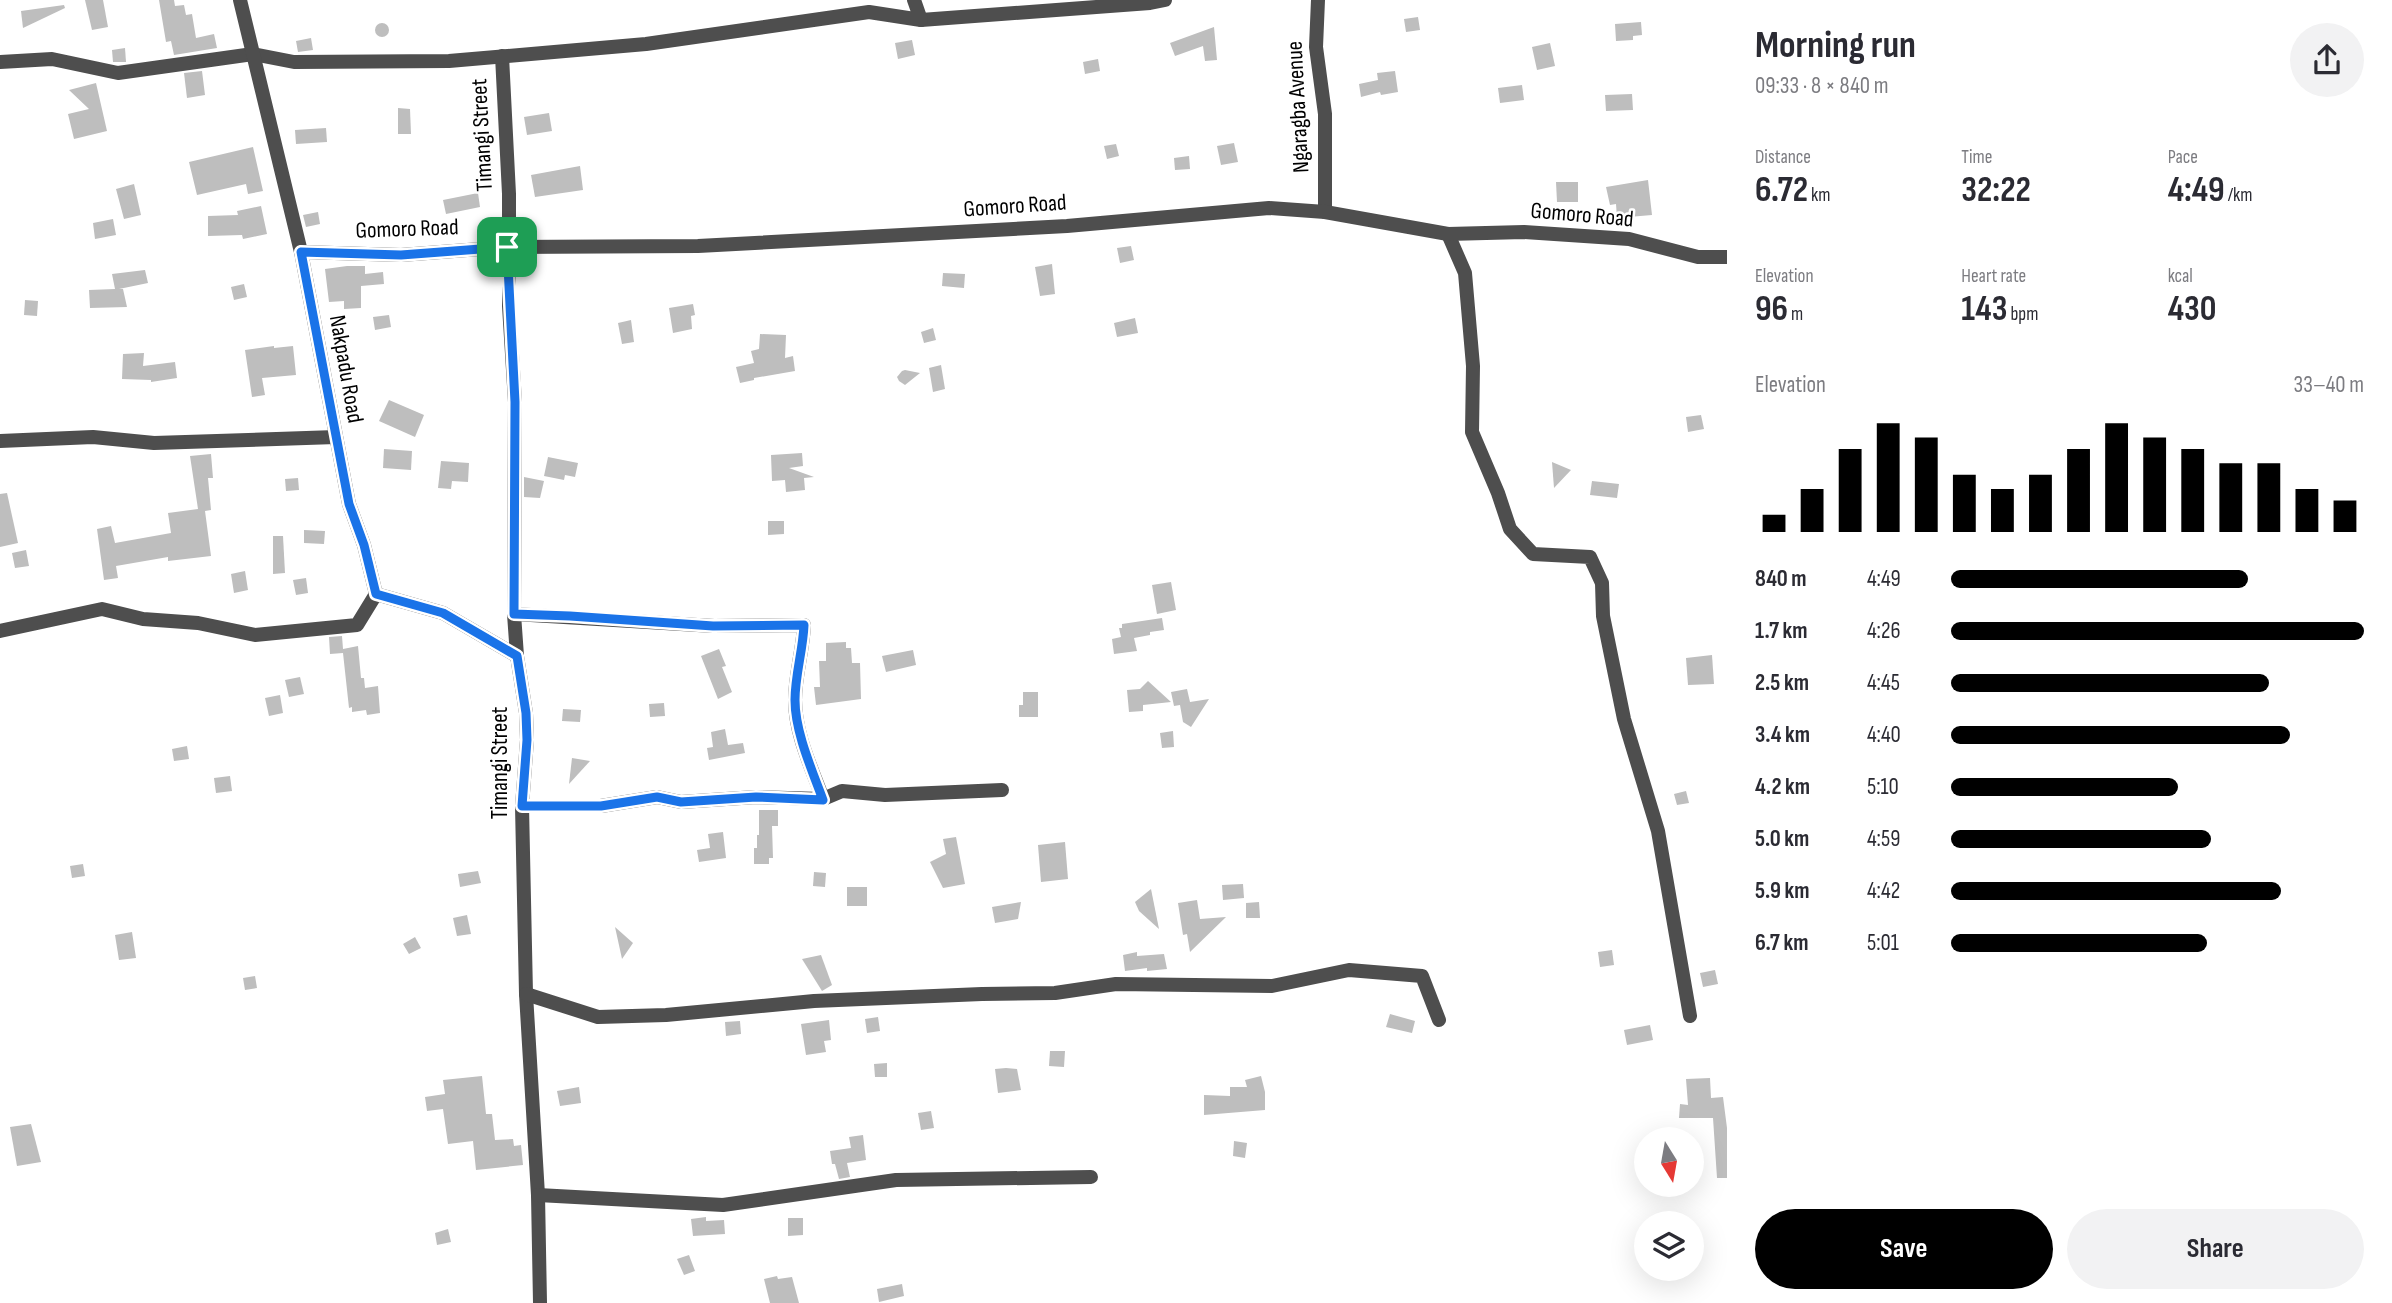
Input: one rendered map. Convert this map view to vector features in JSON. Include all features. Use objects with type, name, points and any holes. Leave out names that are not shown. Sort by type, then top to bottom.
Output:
[{"type":"street","name":"Nakpadu Road","points":[[240,0],[301,252],[349,504],[364,545],[376,594]]},
{"type":"street","points":[[914,0],[921,20]]},
{"type":"street","points":[[0,62],[52,59],[118,73],[253,54],[294,62],[449,61],[646,44],[869,12],[921,20],[1165,0]]},
{"type":"street","name":"Ngaragba Avenue","points":[[1318,0],[1316,47],[1325,114],[1325,212]]},
{"type":"street","name":"Timangi Street","points":[[502,56],[509,194],[507,247],[515,402],[514,614],[526,713],[527,740],[522,806],[526,994],[538,1195],[540,1303]]},
{"type":"street","name":"Gomoro Road","points":[[301,252],[401,255],[507,247],[711,246],[1067,226],[1269,208],[1325,212],[1448,234],[1524,232],[1629,239],[1698,257],[1727,257]]},
{"type":"street","points":[[1448,234],[1465,273],[1473,366],[1472,432],[1510,529],[1533,554],[1590,557],[1602,583],[1603,617],[1624,719],[1658,831],[1690,1016]]},
{"type":"street","points":[[0,441],[93,436],[154,443],[336,437]]},
{"type":"street","points":[[0,631],[102,609],[143,619],[198,623],[255,635],[357,625],[376,594],[443,613],[517,656]]},
{"type":"street","points":[[514,614],[713,626],[804,625],[795,703],[804,746],[823,800]]},
{"type":"street","points":[[522,806],[601,806],[657,797],[681,802],[756,797],[823,800],[842,791],[885,795],[1002,790]]},
{"type":"street","points":[[526,994],[598,1017],[666,1015],[814,1001],[982,993],[1055,993],[1116,984],[1272,986],[1349,970],[1422,976],[1439,1020]]},
{"type":"street","points":[[538,1195],[723,1205],[896,1180],[1091,1177]]},
{"type":"building","points":[[85,0],[103,0],[108,27],[92,30]]},
{"type":"building","points":[[159,0],[174,0],[175,6],[184,5],[186,15],[192,14],[196,38],[214,34],[217,48],[174,55],[171,41],[166,42]]},
{"type":"building","points":[[64,5],[65,8],[23,28],[21,11]]},
{"type":"building","points":[[1418,17],[1420,30],[1406,32],[1404,19]]},
{"type":"building","points":[[1641,22],[1642,35],[1633,36],[1633,40],[1616,41],[1615,24]]},
{"type":"building","points":[[379,23],[385,23],[389,30],[385,37],[379,37],[375,33],[375,27]]},
{"type":"building","points":[[1214,27],[1217,60],[1205,61],[1203,46],[1175,56],[1170,43]]},
{"type":"building","points":[[311,38],[313,50],[298,52],[296,41]]},
{"type":"building","points":[[912,40],[915,55],[898,59],[895,43]]},
{"type":"building","points":[[1550,43],[1555,66],[1537,70],[1532,47]]},
{"type":"building","points":[[125,48],[126,62],[113,62],[112,50]]},
{"type":"building","points":[[1098,59],[1100,71],[1085,74],[1083,62]]},
{"type":"building","points":[[202,71],[205,95],[187,98],[184,73]]},
{"type":"building","points":[[1395,71],[1398,92],[1381,95],[1380,92],[1361,97],[1359,84],[1378,80],[1377,73]]},
{"type":"building","points":[[96,83],[107,131],[74,139],[68,114],[89,109],[69,90]]},
{"type":"building","points":[[1522,85],[1524,100],[1500,103],[1498,88]]},
{"type":"building","points":[[1632,94],[1633,110],[1606,111],[1605,95]]},
{"type":"building","points":[[398,108],[410,109],[411,134],[398,134]]},
{"type":"building","points":[[549,113],[552,131],[527,135],[524,117]]},
{"type":"building","points":[[326,128],[327,142],[296,144],[295,130]]},
{"type":"building","points":[[1234,143],[1238,162],[1221,165],[1217,146]]},
{"type":"building","points":[[1116,144],[1119,156],[1107,159],[1104,146]]},
{"type":"building","points":[[253,147],[263,191],[248,194],[246,184],[197,195],[189,162]]},
{"type":"building","points":[[1189,156],[1190,169],[1175,170],[1174,158]]},
{"type":"building","points":[[580,166],[583,190],[535,197],[531,175]]},
{"type":"building","points":[[1648,180],[1652,215],[1617,218],[1616,204],[1610,205],[1606,187]]},
{"type":"building","points":[[1556,182],[1578,182],[1578,202],[1557,202]]},
{"type":"building","points":[[134,184],[141,215],[124,219],[116,189]]},
{"type":"building","points":[[478,193],[480,207],[446,214],[443,200]]},
{"type":"building","points":[[261,206],[267,234],[243,239],[242,235],[208,236],[208,216],[238,215],[237,211]]},
{"type":"building","points":[[318,212],[320,224],[306,227],[303,215]]},
{"type":"building","points":[[113,219],[116,235],[95,239],[93,223]]},
{"type":"building","points":[[1131,246],[1134,260],[1120,263],[1117,248]]},
{"type":"building","points":[[1052,264],[1055,294],[1040,296],[1035,267]]},
{"type":"building","points":[[365,266],[365,274],[383,272],[384,284],[361,286],[361,308],[344,309],[344,301],[329,302],[325,269]]},
{"type":"building","points":[[145,270],[148,283],[119,289],[123,289],[127,307],[90,308],[89,290],[115,289],[112,274]]},
{"type":"building","points":[[943,273],[965,274],[964,288],[942,286]]},
{"type":"building","points":[[244,284],[247,297],[234,300],[231,287]]},
{"type":"building","points":[[25,300],[38,301],[37,316],[24,315]]},
{"type":"building","points":[[693,304],[695,315],[691,316],[692,329],[673,333],[669,308]]},
{"type":"building","points":[[389,315],[391,327],[375,330],[373,317]]},
{"type":"building","points":[[1135,318],[1138,333],[1117,337],[1114,323]]},
{"type":"building","points":[[631,320],[634,342],[622,344],[618,323]]},
{"type":"building","points":[[933,328],[936,340],[924,343],[921,332]]},
{"type":"building","points":[[760,334],[786,335],[785,358],[793,356],[795,371],[740,383],[736,367],[754,363],[751,351],[759,349]]},
{"type":"building","points":[[293,346],[296,375],[262,378],[265,395],[252,397],[245,350]]},
{"type":"building","points":[[144,353],[143,366],[175,362],[177,378],[151,382],[122,379],[123,354]]},
{"type":"building","points":[[941,365],[945,389],[933,392],[929,368]]},
{"type":"building","points":[[905,370],[920,373],[905,385],[897,377]]},
{"type":"building","points":[[389,400],[424,415],[415,437],[379,421]]},
{"type":"building","points":[[1701,415],[1704,429],[1688,432],[1686,417]]},
{"type":"building","points":[[384,449],[412,451],[411,470],[383,468]]},
{"type":"building","points":[[802,453],[803,466],[789,468],[814,477],[804,478],[805,490],[786,492],[785,480],[772,481],[771,455]]},
{"type":"building","points":[[211,454],[213,478],[208,478],[211,510],[205,511],[211,556],[168,561],[168,557],[116,566],[118,578],[104,580],[97,529],[111,526],[115,543],[171,533],[168,513],[198,509],[190,456]]},
{"type":"building","points":[[548,457],[578,463],[575,477],[565,475],[564,480],[544,476]]},
{"type":"building","points":[[441,461],[469,463],[468,482],[452,481],[451,489],[438,488]]},
{"type":"building","points":[[1552,462],[1571,470],[1554,488]]},
{"type":"building","points":[[524,477],[544,481],[540,498],[524,497]]},
{"type":"building","points":[[298,478],[299,490],[286,491],[285,479]]},
{"type":"building","points":[[1592,481],[1619,484],[1617,498],[1590,495]]},
{"type":"building","points":[[7,493],[18,543],[0,547],[0,494]]},
{"type":"building","points":[[768,521],[784,521],[784,534],[768,535]]},
{"type":"building","points":[[304,530],[325,531],[324,544],[304,543]]},
{"type":"building","points":[[273,536],[283,536],[285,573],[273,574]]},
{"type":"building","points":[[26,550],[29,566],[15,568],[12,553]]},
{"type":"building","points":[[245,571],[248,590],[234,593],[231,574]]},
{"type":"building","points":[[306,578],[308,593],[296,595],[293,580]]},
{"type":"building","points":[[1171,582],[1176,610],[1157,614],[1152,585]]},
{"type":"building","points":[[1162,618],[1164,630],[1134,638],[1137,651],[1114,654],[1112,639],[1121,637],[1119,628],[1122,628],[1122,624]]},
{"type":"building","points":[[342,636],[343,649],[358,646],[361,678],[364,678],[365,688],[378,686],[380,713],[367,715],[366,710],[352,712],[352,707],[349,708],[343,653],[330,654],[329,637]]},
{"type":"building","points":[[846,642],[846,648],[851,648],[852,663],[860,663],[861,699],[816,705],[814,687],[820,687],[819,661],[826,661],[826,643]]},
{"type":"building","points":[[719,649],[726,666],[722,667],[732,692],[718,699],[701,656]]},
{"type":"building","points":[[913,650],[916,665],[886,672],[882,656]]},
{"type":"building","points":[[1712,655],[1714,684],[1688,685],[1686,658]]},
{"type":"building","points":[[300,677],[304,694],[289,697],[285,680]]},
{"type":"building","points":[[1148,681],[1171,702],[1143,705],[1143,711],[1129,712],[1127,690],[1140,689]]},
{"type":"building","points":[[1187,689],[1190,702],[1209,699],[1191,727],[1183,722],[1180,705],[1174,706],[1171,692]]},
{"type":"building","points":[[1023,692],[1038,692],[1038,717],[1019,717]]},
{"type":"building","points":[[280,695],[283,713],[269,716],[265,698]]},
{"type":"building","points":[[664,703],[665,716],[650,717],[649,704]]},
{"type":"building","points":[[563,709],[581,710],[580,722],[562,721]]},
{"type":"building","points":[[725,729],[728,745],[743,743],[745,753],[709,760],[707,748],[713,747],[711,732]]},
{"type":"building","points":[[1173,731],[1174,747],[1162,748],[1160,733]]},
{"type":"building","points":[[187,746],[189,759],[174,761],[172,749]]},
{"type":"building","points":[[572,758],[590,761],[569,784]]},
{"type":"building","points":[[230,776],[232,791],[216,793],[214,778]]},
{"type":"building","points":[[1686,791],[1689,803],[1677,805],[1674,794]]},
{"type":"building","points":[[759,810],[778,810],[778,826],[772,826],[773,858],[769,858],[769,864],[754,864],[754,848],[757,848],[759,835]]},
{"type":"building","points":[[723,832],[726,858],[699,862],[697,850],[710,848],[708,834]]},
{"type":"building","points":[[956,837],[965,884],[943,888],[930,862],[946,854],[943,839]]},
{"type":"building","points":[[1065,842],[1068,879],[1041,882],[1038,845]]},
{"type":"building","points":[[83,864],[85,876],[72,878],[70,866]]},
{"type":"building","points":[[478,871],[481,883],[460,887],[458,874]]},
{"type":"building","points":[[814,872],[826,873],[825,887],[813,886]]},
{"type":"building","points":[[1243,884],[1244,898],[1223,900],[1222,885]]},
{"type":"building","points":[[847,887],[867,887],[867,906],[847,906]]},
{"type":"building","points":[[1151,889],[1159,929],[1139,911],[1135,902]]},
{"type":"building","points":[[1197,900],[1200,919],[1226,917],[1190,952],[1187,934],[1183,935],[1178,903]]},
{"type":"building","points":[[1021,902],[1018,919],[995,923],[992,907]]},
{"type":"building","points":[[1259,902],[1260,918],[1246,918],[1246,903]]},
{"type":"building","points":[[467,915],[471,934],[457,936],[453,918]]},
{"type":"building","points":[[615,927],[633,943],[622,959]]},
{"type":"building","points":[[132,932],[136,958],[119,960],[115,935]]},
{"type":"building","points":[[415,937],[421,948],[409,954],[403,944]]},
{"type":"building","points":[[1612,950],[1614,965],[1600,967],[1598,952]]},
{"type":"building","points":[[1137,952],[1137,956],[1164,954],[1167,969],[1125,971],[1123,955]]},
{"type":"building","points":[[821,955],[832,985],[822,991],[802,959]]},
{"type":"building","points":[[1715,970],[1718,984],[1703,987],[1700,973]]},
{"type":"building","points":[[255,976],[257,988],[245,990],[243,978]]},
{"type":"building","points":[[1390,1014],[1415,1021],[1412,1033],[1386,1027]]},
{"type":"building","points":[[878,1017],[880,1031],[867,1033],[865,1019]]},
{"type":"building","points":[[829,1020],[831,1040],[824,1041],[826,1052],[806,1055],[801,1024]]},
{"type":"building","points":[[740,1021],[741,1034],[726,1036],[725,1022]]},
{"type":"building","points":[[1650,1025],[1653,1040],[1627,1045],[1624,1030]]},
{"type":"building","points":[[1050,1051],[1065,1051],[1064,1067],[1049,1066]]},
{"type":"building","points":[[887,1063],[887,1077],[875,1077],[874,1064]]},
{"type":"building","points":[[995,1069],[1017,1069],[1021,1090],[998,1093]]},
{"type":"building","points":[[482,1076],[486,1114],[492,1114],[495,1140],[513,1139],[514,1146],[521,1145],[523,1165],[476,1170],[473,1141],[448,1144],[443,1109],[427,1111],[425,1097],[445,1094],[443,1080]]},
{"type":"building","points":[[1261,1076],[1265,1092],[1265,1110],[1204,1115],[1204,1095],[1230,1096],[1230,1087],[1247,1087],[1245,1080]]},
{"type":"building","points":[[1710,1078],[1711,1098],[1723,1097],[1727,1128],[1727,1178],[1717,1178],[1713,1118],[1679,1118],[1680,1104],[1688,1105],[1686,1079]]},
{"type":"building","points":[[579,1087],[581,1103],[560,1106],[557,1091]]},
{"type":"building","points":[[931,1111],[934,1128],[921,1130],[918,1113]]},
{"type":"building","points":[[31,1124],[41,1162],[17,1166],[10,1127]]},
{"type":"building","points":[[863,1135],[866,1160],[847,1163],[850,1177],[839,1179],[830,1151],[851,1148],[849,1137]]},
{"type":"building","points":[[1234,1141],[1247,1143],[1245,1158],[1233,1156]]},
{"type":"building","points":[[706,1217],[706,1221],[724,1220],[725,1234],[693,1236],[691,1219]]},
{"type":"building","points":[[788,1218],[803,1218],[803,1235],[788,1236]]},
{"type":"building","points":[[448,1229],[451,1242],[437,1245],[435,1233]]},
{"type":"building","points":[[689,1255],[695,1271],[684,1275],[677,1259]]},
{"type":"building","points":[[777,1276],[778,1279],[792,1277],[799,1303],[770,1303],[764,1279]]},
{"type":"building","points":[[902,1284],[904,1296],[879,1302],[877,1289]]},
{"type":"route","points":[[507,247],[515,402],[514,614],[713,626],[804,625],[795,703],[804,746],[823,800],[756,797],[681,802],[657,797],[601,806],[522,806],[527,740],[526,713],[517,656],[443,613],[376,594],[364,545],[349,504],[301,252],[401,255],[507,247]]}]
